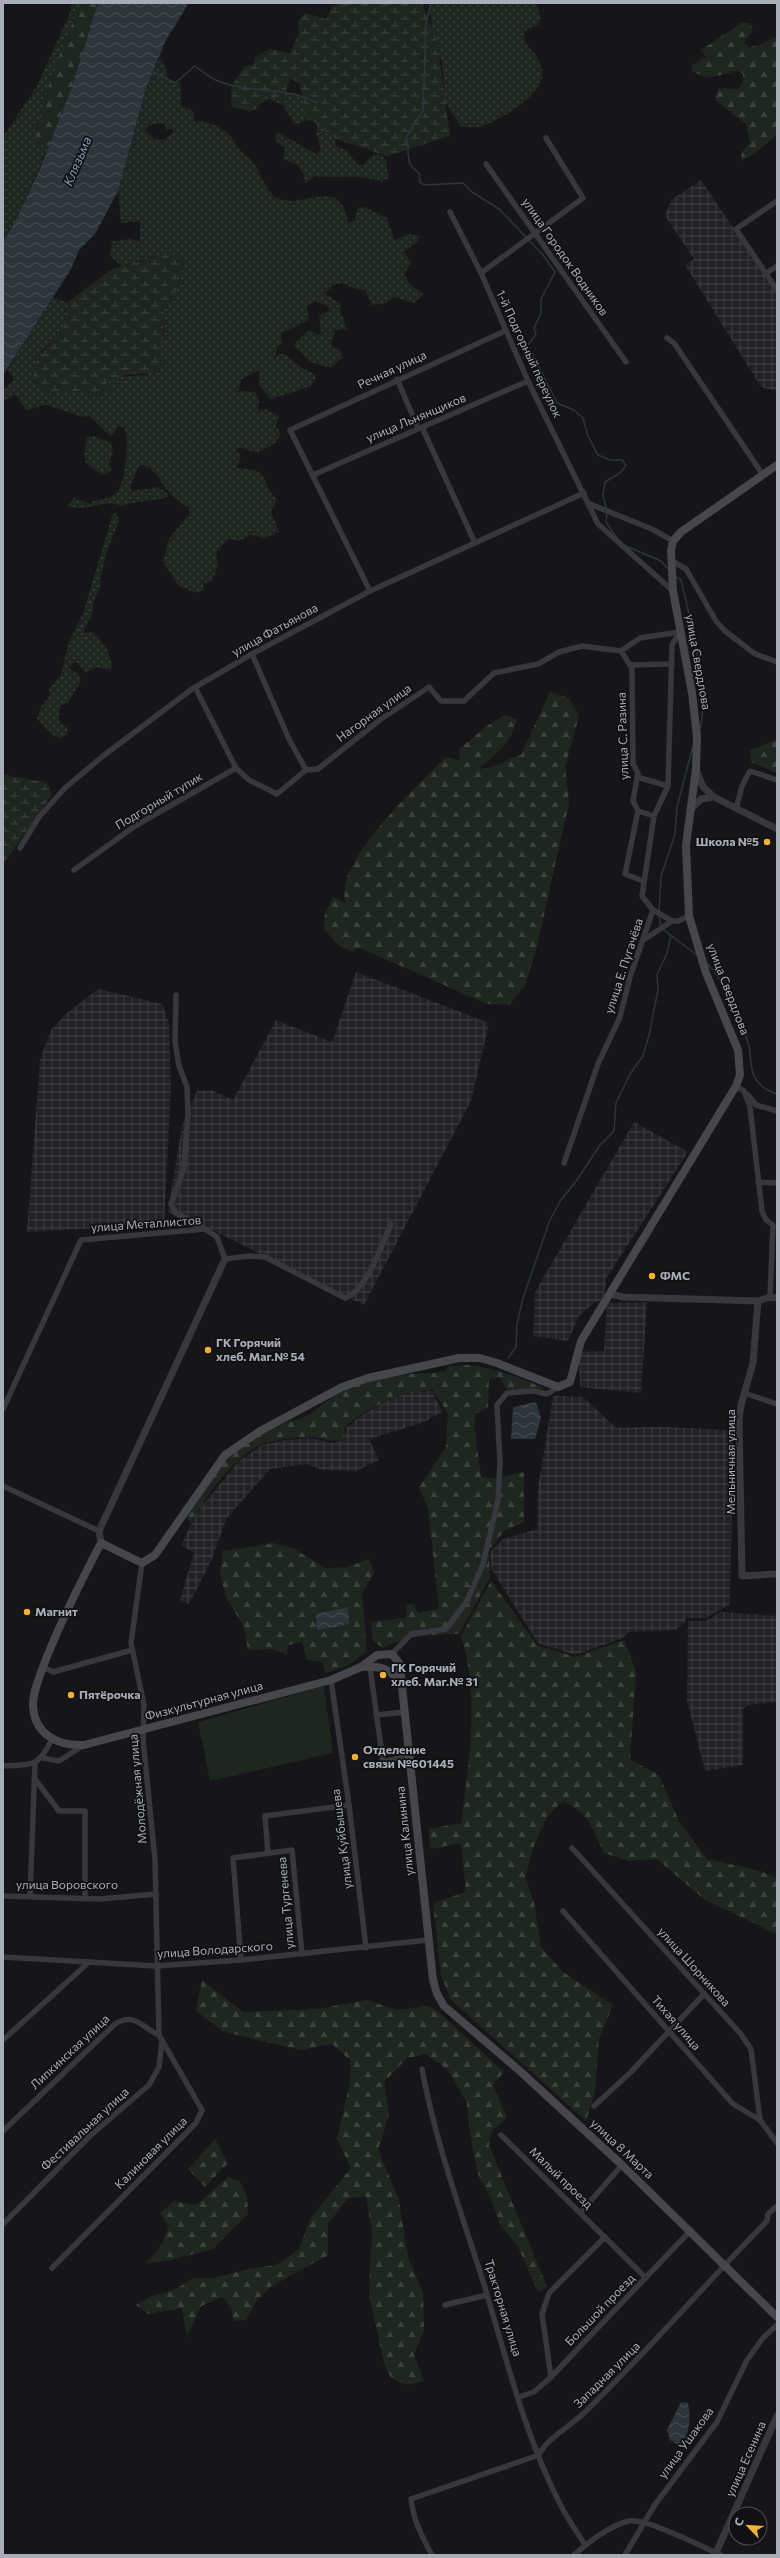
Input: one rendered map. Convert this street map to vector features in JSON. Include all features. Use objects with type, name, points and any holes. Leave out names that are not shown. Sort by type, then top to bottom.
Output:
[{"type":"main road","points":[[673,541],[681,532],[777,465]]},
{"type":"main road","name":"улица Свердлова","points":[[558,1387],[566,1385],[570,1382],[581,1341],[740,1088],[738,1050],[706,973],[690,916],[686,845],[696,769],[697,736],[673,591],[673,541]]},
{"type":"main road","points":[[52,1739],[41,1730],[34,1714],[35,1692],[43,1667],[70,1603],[101,1543],[142,1563],[155,1555],[225,1454],[260,1431],[342,1387],[368,1378],[459,1358],[480,1358],[497,1363],[558,1387]]},
{"type":"main road","name":"Физкультурная улица","points":[[52,1739],[66,1745],[84,1745],[331,1680],[371,1662],[384,1653],[392,1654]]},
{"type":"main road","points":[[371,1662],[380,1667],[396,1670],[396,1657],[392,1654]]},
{"type":"main road","name":"улица Калинина","points":[[396,1670],[401,1686],[433,1980],[437,1994],[444,2006]]},
{"type":"main road","name":"улица 8 Марта","points":[[444,2006],[520,2072],[622,2165],[691,2230],[777,2317]]},
{"type":"street","points":[[481,273],[505,257],[511,250],[583,198],[546,138]]},
{"type":"street","name":"улица Городок Водников","points":[[486,164],[626,362]]},
{"type":"street","points":[[777,201],[736,229],[777,290]]},
{"type":"street","name":"1-й Подгорный переулок","points":[[450,212],[481,273],[528,381],[590,504],[598,524],[604,532],[673,591]]},
{"type":"street","points":[[765,274],[777,266]]},
{"type":"street","name":"Речная улица","points":[[313,475],[290,430],[397,379],[505,331]]},
{"type":"street","points":[[667,338],[674,343],[763,475]]},
{"type":"street","points":[[397,379],[475,543]]},
{"type":"street","name":"улица Льнянщиков","points":[[313,475],[528,381]]},
{"type":"street","points":[[313,475],[370,592]]},
{"type":"street","name":"улица Фатьянова","points":[[20,848],[39,817],[65,788],[103,756],[195,687],[252,654],[370,592],[584,493]]},
{"type":"street","points":[[590,504],[654,530],[673,541]]},
{"type":"street","points":[[672,561],[686,569],[716,621],[725,631],[755,654],[777,662]]},
{"type":"street","points":[[621,651],[640,638],[680,632]]},
{"type":"street","name":"улица Е. Пугачёва","points":[[564,1163],[598,1064],[620,1017],[630,977],[645,940],[653,910],[642,896],[643,881],[654,816],[668,786],[672,645],[680,632]]},
{"type":"street","name":"Нагорная улица","points":[[236,768],[249,780],[277,794],[306,770],[318,769],[381,720],[429,687],[441,701],[464,701],[494,673],[538,664],[559,652],[582,646],[621,651]]},
{"type":"street","name":"улица С. Разина","points":[[621,651],[632,668],[633,764],[638,773],[633,801],[638,811],[625,874],[643,881]]},
{"type":"street","points":[[252,654],[289,739],[306,770]]},
{"type":"street","points":[[630,665],[672,664]]},
{"type":"street","points":[[195,687],[236,768]]},
{"type":"street","name":"Подгорный тупик","points":[[74,870],[135,826],[236,768]]},
{"type":"street","points":[[696,769],[703,787],[714,797],[777,829]]},
{"type":"street","points":[[736,809],[742,786],[750,771],[777,780]]},
{"type":"street","points":[[637,777],[668,786]]},
{"type":"street","points":[[690,810],[700,799],[714,797]]},
{"type":"street","points":[[638,811],[654,816]]},
{"type":"street","points":[[653,910],[672,921],[678,921],[690,916]]},
{"type":"street","points":[[645,940],[672,921]]},
{"type":"street","points":[[176,995],[175,1041],[179,1066],[187,1087],[188,1114],[184,1168],[172,1204],[176,1213],[205,1229]]},
{"type":"street","points":[[740,1088],[756,1104],[777,1111]]},
{"type":"street","points":[[610,1294],[623,1297],[758,1301],[774,1297],[775,1225],[766,1220],[762,1211],[750,1107],[740,1088]]},
{"type":"street","points":[[758,1182],[777,1183]]},
{"type":"street","points":[[101,1543],[99,1531],[225,1259],[249,1256],[266,1257],[345,1298],[352,1295],[364,1281],[391,1224]]},
{"type":"street","name":"улица Металлистов","points":[[3,1409],[81,1240],[205,1229],[217,1237],[225,1259]]},
{"type":"street","name":"Мельничная улица","points":[[758,1301],[754,1363],[744,1393],[739,1419],[742,1576],[777,1574]]},
{"type":"street","points":[[392,1654],[411,1634],[446,1629],[467,1601],[483,1564],[498,1500],[500,1462],[497,1405],[508,1393],[533,1391],[547,1394],[558,1387]]},
{"type":"street","points":[[744,1393],[777,1404]]},
{"type":"street","points":[[3,1486],[99,1531]]},
{"type":"street","name":"Молодёжная улица","points":[[142,1563],[132,1650],[144,1704],[144,1729],[155,1860],[156,1966]]},
{"type":"street","points":[[43,1667],[53,1672],[132,1650]]},
{"type":"street","points":[[371,1662],[376,1715],[383,1762],[409,1756]]},
{"type":"street","name":"улица Куйбышева","points":[[331,1680],[349,1805],[366,1948]]},
{"type":"street","points":[[376,1715],[404,1712]]},
{"type":"street","points":[[3,1766],[35,1763],[43,1758],[52,1739]]},
{"type":"street","points":[[43,1758],[59,1761],[84,1745]]},
{"type":"street","points":[[30,1896],[35,1763]]},
{"type":"street","points":[[35,1779],[59,1811],[85,1811],[85,1899]]},
{"type":"street","points":[[241,1960],[233,1858],[268,1853],[265,1816],[349,1805]]},
{"type":"street","name":"улица Шорникова","points":[[572,1848],[740,2033],[750,2049],[760,2120]]},
{"type":"street","name":"улица Тургенева","points":[[268,1853],[292,1850],[302,1954]]},
{"type":"street","name":"улица Воровского","points":[[3,1896],[85,1899],[156,1894]]},
{"type":"street","name":"Тихая улица","points":[[563,1911],[733,2104],[760,2120],[777,2143]]},
{"type":"street","name":"улица Володарского","points":[[3,1957],[156,1966],[241,1960],[366,1948],[428,1940]]},
{"type":"street","points":[[3,2040],[88,1963]]},
{"type":"street","name":"Калиновая улица","points":[[52,2268],[200,2117],[202,2110],[160,2038],[156,1966]]},
{"type":"street","points":[[594,2106],[631,2072],[704,1994]]},
{"type":"street","name":"Липкинская улица","points":[[3,2131],[115,2024],[123,2019],[130,2018],[160,2038]]},
{"type":"street","name":"Фестивальная улица","points":[[3,2224],[91,2135],[149,2085],[159,2067],[160,2038]]},
{"type":"street","name":"Тракторная улица","points":[[422,2069],[430,2108],[519,2397],[539,2455],[560,2505],[585,2546]]},
{"type":"street","name":"Малый проезд","points":[[501,2135],[581,2212],[646,2278]]},
{"type":"street","points":[[581,2212],[622,2165]]},
{"type":"street","name":"Западная улица","points":[[539,2455],[543,2446],[571,2426],[648,2350],[724,2265],[766,2221],[768,2214],[777,2206]]},
{"type":"street","name":"Большой проезд","points":[[519,2397],[534,2392],[551,2377],[691,2230]]},
{"type":"street","points":[[551,2377],[542,2314],[550,2293],[605,2237]]},
{"type":"street","points":[[445,2306],[487,2295]]},
{"type":"street","name":"улица Ушакова","points":[[625,2555],[643,2524],[685,2462],[717,2422],[747,2360],[764,2338],[777,2325]]},
{"type":"street","name":"улица Есенина","points":[[718,2554],[777,2416]]},
{"type":"street","points":[[432,2555],[412,2511],[411,2499],[539,2455]]},
{"type":"street","points":[[574,2555],[585,2546],[628,2521],[637,2521],[682,2536],[718,2554]]},
{"type":"shaded area","points":[[701,180],[777,293],[777,391],[761,387],[685,265],[694,259],[665,216],[671,200]]},
{"type":"shaded area","points":[[356,972],[489,1023],[471,1101],[364,1305],[204,1226],[194,1227],[184,1223],[168,1211],[182,1126],[197,1091],[211,1090],[233,1100],[276,1020],[332,1042]]},
{"type":"shaded area","points":[[98,989],[162,1004],[169,1023],[171,1087],[164,1224],[27,1232],[40,1060],[51,1030],[67,1013]]},
{"type":"shaded area","points":[[634,1122],[688,1152],[607,1277],[603,1300],[595,1302],[579,1316],[568,1341],[533,1336],[535,1292]]},
{"type":"shaded area","points":[[647,1302],[641,1393],[580,1387],[579,1352],[604,1351],[607,1303]]},
{"type":"shaded area","points":[[432,1391],[442,1412],[424,1422],[369,1439],[379,1460],[356,1471],[323,1470],[306,1464],[270,1469],[227,1518],[211,1561],[189,1604],[180,1600],[194,1553],[181,1545],[197,1512],[238,1462],[262,1445],[285,1440],[311,1438],[331,1443],[344,1440],[346,1428],[359,1417],[390,1399],[413,1392]]},
{"type":"shaded area","points":[[553,1396],[583,1397],[616,1428],[659,1427],[731,1430],[733,1453],[730,1604],[706,1618],[686,1618],[685,1622],[675,1630],[629,1632],[623,1638],[575,1655],[538,1643],[492,1570],[490,1552],[503,1539],[537,1529],[538,1488]]},
{"type":"shaded area","points":[[721,1612],[777,1616],[777,1702],[748,1705],[743,1709],[743,1765],[705,1771],[687,1700],[688,1621],[705,1621]]},
{"type":"green space","points":[[71,3],[84,3],[79,6],[36,130],[49,146],[16,220],[3,242],[3,137],[37,86],[70,13]]},
{"type":"green space","points":[[84,3],[98,3],[71,89],[49,146],[36,143],[37,128],[46,94],[79,6]]},
{"type":"green space","points":[[341,3],[424,3],[423,6],[437,40],[450,136],[387,156],[336,139],[305,115],[300,83],[290,79],[283,102],[271,96],[263,98],[257,109],[248,111],[231,106],[232,85],[245,66],[254,65],[255,57],[270,49],[290,53],[299,32],[298,21],[306,13],[326,19],[332,6]]},
{"type":"green space","points":[[432,3],[536,3],[541,18],[538,25],[525,31],[524,37],[529,47],[537,56],[542,69],[542,77],[533,94],[514,110],[492,122],[473,128],[461,126],[445,103],[442,60],[434,47],[430,10]]},
{"type":"green space","points":[[741,23],[749,23],[753,29],[744,43],[749,47],[760,45],[777,36],[777,135],[754,154],[741,161],[742,152],[750,143],[746,124],[716,101],[715,97],[719,88],[738,89],[743,81],[743,74],[738,71],[707,78],[692,71],[692,65],[706,57],[701,50]]},
{"type":"green space","points":[[160,57],[168,78],[181,84],[181,105],[194,112],[194,122],[201,121],[210,124],[227,133],[240,150],[253,162],[268,189],[274,196],[283,200],[294,200],[328,196],[337,199],[344,208],[348,223],[354,221],[358,208],[364,207],[386,217],[395,240],[408,234],[420,236],[417,242],[404,252],[411,263],[404,274],[410,284],[423,294],[414,303],[394,297],[386,303],[372,305],[365,290],[358,290],[340,283],[336,284],[325,294],[341,304],[340,310],[347,329],[335,330],[331,345],[341,351],[342,357],[331,368],[310,362],[293,345],[308,330],[318,335],[321,332],[319,316],[330,310],[326,305],[316,301],[306,306],[309,316],[307,321],[282,333],[281,338],[283,343],[278,346],[274,359],[280,354],[285,354],[303,369],[315,374],[316,378],[311,386],[271,399],[259,385],[259,370],[242,379],[238,391],[255,392],[259,400],[258,411],[266,409],[279,416],[276,426],[281,434],[274,444],[257,453],[241,447],[236,450],[241,456],[237,468],[249,469],[261,473],[267,486],[277,500],[271,511],[279,532],[264,538],[251,535],[239,541],[228,539],[216,553],[218,565],[212,581],[203,584],[204,590],[196,593],[179,586],[162,560],[165,556],[169,539],[190,514],[189,508],[171,495],[153,471],[148,467],[144,465],[139,466],[130,486],[131,491],[158,487],[167,493],[168,497],[122,506],[115,504],[102,504],[75,508],[67,506],[74,498],[90,504],[96,500],[113,496],[117,492],[121,484],[126,463],[127,442],[124,427],[118,426],[113,435],[110,436],[89,416],[83,417],[47,405],[26,410],[15,395],[3,401],[3,390],[13,381],[13,377],[7,370],[53,297],[67,303],[71,313],[58,336],[41,352],[49,394],[57,391],[69,394],[76,391],[94,395],[112,392],[107,387],[107,383],[114,377],[147,375],[164,333],[163,310],[171,299],[181,278],[171,252],[122,266],[110,256],[112,241],[130,239],[140,242],[140,221],[121,223],[118,191],[146,88]],"holes":[[[162,123],[166,126],[166,130],[172,129],[174,131],[165,140],[154,139],[145,130],[150,125]]]},
{"type":"green space","points":[[238,88],[298,94],[306,98],[336,131],[335,145],[347,151],[358,165],[363,165],[374,154],[382,155],[386,161],[389,178],[381,182],[373,179],[357,177],[315,176],[305,184],[303,173],[296,164],[283,159],[285,148],[275,140],[277,134],[281,134],[316,154],[321,149],[316,133],[318,122],[307,120],[295,125],[283,105],[269,99],[258,104],[234,96],[230,91]]},
{"type":"green space","points":[[171,252],[186,264],[174,294],[164,310],[162,342],[163,361],[158,370],[125,375],[113,379],[107,383],[107,387],[112,392],[94,395],[76,391],[69,394],[57,391],[49,394],[37,388],[34,378],[35,363],[58,335],[71,313],[67,303],[110,270]]},
{"type":"green space","points":[[94,436],[111,443],[113,451],[109,464],[112,470],[103,475],[86,463],[84,457],[87,437]]},
{"type":"green space","points":[[116,512],[119,521],[106,554],[100,580],[101,585],[93,603],[93,613],[84,629],[85,633],[93,632],[103,644],[109,653],[112,668],[108,670],[96,667],[85,673],[77,662],[72,664],[70,670],[79,673],[81,681],[68,703],[61,705],[59,718],[62,724],[68,729],[66,735],[61,738],[53,736],[37,719],[41,707],[50,696],[49,689],[61,675],[68,644],[83,614],[112,516]]},
{"type":"green space","points":[[550,692],[569,698],[579,716],[565,767],[569,803],[537,946],[525,986],[509,1005],[487,1004],[360,948],[350,951],[339,946],[324,929],[325,914],[333,897],[345,903],[344,896],[348,875],[356,859],[378,828],[446,757],[460,760],[459,749],[487,726],[505,715],[517,720],[511,736],[503,747],[480,768],[496,766],[521,755]]},
{"type":"green space","points":[[777,740],[777,773],[751,762],[750,750]]},
{"type":"green space","points":[[3,775],[47,782],[52,795],[4,863],[3,882]]},
{"type":"green space","points":[[468,1365],[488,1368],[545,1389],[507,1390],[499,1377],[489,1380],[488,1408],[475,1414],[474,1425],[481,1477],[496,1478],[524,1472],[524,1522],[504,1531],[489,1551],[490,1578],[459,1634],[440,1634],[410,1638],[383,1648],[373,1641],[371,1622],[407,1617],[406,1604],[414,1604],[418,1613],[439,1609],[428,1508],[419,1488],[446,1447],[448,1414],[433,1390],[421,1391],[397,1397],[365,1412],[345,1427],[344,1439],[333,1441],[313,1437],[291,1438],[268,1442],[253,1449],[242,1457],[222,1478],[196,1513],[191,1523],[185,1517],[226,1455],[260,1431],[307,1416],[342,1390],[370,1380],[409,1374],[433,1373],[444,1371],[449,1366]]},
{"type":"green space","points":[[273,1543],[293,1548],[325,1568],[348,1567],[369,1559],[374,1573],[362,1593],[367,1651],[347,1666],[326,1673],[322,1662],[307,1660],[302,1642],[288,1645],[287,1655],[273,1649],[248,1650],[244,1627],[226,1597],[220,1573],[223,1551]]},
{"type":"green space","points":[[491,1581],[537,1645],[575,1657],[624,1640],[636,1671],[630,1760],[659,1775],[679,1821],[707,1859],[761,1871],[777,1879],[777,1934],[705,1900],[657,1859],[629,1861],[604,1853],[589,1822],[572,1805],[563,1801],[547,1817],[533,1848],[525,1877],[534,1902],[541,1947],[563,1972],[613,2005],[599,2039],[595,2091],[586,2121],[451,2000],[441,1975],[433,1903],[466,1892],[461,1843],[430,1849],[429,1829],[461,1823],[470,1752],[471,1705],[467,1659],[461,1636]]},
{"type":"green space","points":[[324,1686],[333,1753],[210,1781],[198,1722]]},
{"type":"green space","points":[[202,1980],[243,2012],[317,2009],[367,2000],[397,2010],[428,2006],[439,2012],[504,2072],[493,2085],[507,2117],[492,2131],[489,2145],[547,2287],[538,2292],[518,2247],[500,2224],[491,2199],[478,2174],[470,2134],[467,2103],[448,2070],[426,2054],[407,2058],[384,2082],[389,2114],[378,2150],[399,2200],[408,2257],[423,2293],[424,2330],[414,2355],[424,2381],[407,2385],[391,2378],[385,2366],[371,2305],[369,2288],[372,2232],[366,2196],[347,2199],[328,2224],[328,2255],[272,2286],[257,2300],[246,2320],[234,2321],[231,2308],[223,2297],[201,2306],[187,2337],[182,2308],[149,2314],[136,2305],[152,2296],[174,2290],[194,2278],[214,2278],[248,2269],[276,2265],[299,2249],[310,2219],[351,2168],[337,2139],[350,2082],[351,2061],[332,2044],[300,2050],[224,2032],[196,2011]]},
{"type":"green space","points":[[215,2139],[228,2163],[205,2187],[188,2169]]},
{"type":"green space","points":[[228,2177],[240,2181],[247,2196],[248,2214],[213,2249],[167,2261],[146,2263],[161,2246],[169,2226],[160,2213],[174,2201],[196,2205]]},
{"type":"water","name":"Клязьма","points":[[98,3],[189,3],[166,40],[146,88],[118,191],[95,234],[79,250],[71,269],[3,375],[3,242],[16,220],[42,164],[71,89]]},
{"type":"water","points":[[536,1402],[541,1418],[535,1439],[511,1439],[513,1407]]},
{"type":"water","points":[[348,1607],[349,1624],[317,1630],[316,1614]]},
{"type":"water","points":[[681,2402],[688,2403],[689,2426],[686,2436],[680,2446],[670,2440],[667,2430]]},
{"type":"waterway","points":[[431,3],[426,22],[423,110],[406,138],[409,161],[414,169],[419,173],[420,182],[424,185],[463,183],[472,192],[499,209],[543,255],[555,272],[541,299],[541,313],[534,328],[536,334],[528,345],[557,403],[574,410],[583,418],[588,436],[598,455],[610,460],[622,460],[626,465],[620,473],[605,482],[603,495],[606,508]]},
{"type":"waterway","points":[[153,72],[175,83],[195,66],[212,78],[230,85],[293,94],[317,103]]},
{"type":"waterway","points":[[607,514],[606,522],[617,538]]},
{"type":"waterway","points":[[626,546],[661,561],[669,570]]},
{"type":"waterway","points":[[676,577],[681,580],[697,654],[702,696],[700,728]]},
{"type":"waterway","points":[[659,912],[661,876],[675,834],[677,807],[693,746]]},
{"type":"waterway","points":[[659,915],[661,928],[697,955]]},
{"type":"waterway","points":[[508,1358],[516,1347],[517,1324],[523,1298],[550,1220],[561,1200],[577,1180],[600,1145],[614,1131],[616,1103],[630,1074],[643,1056],[658,990],[657,975],[667,953],[671,936]]},
{"type":"waterway","points":[[706,962],[727,990],[738,1013],[749,1046],[751,1067],[757,1081],[769,1091],[777,1094]]},
{"type":"place","name":"Школа №5","points":[[767,842]]},
{"type":"place","name":"ФМС","points":[[652,1276]]},
{"type":"place","name":"ГК Горячий хлеб. Маг.№ 54","points":[[208,1350]]},
{"type":"place","name":"Магнит","points":[[27,1612]]},
{"type":"place","name":"ГК Горячий хлеб. Маг.№ 31","points":[[383,1675]]},
{"type":"place","name":"Пятёрочка","points":[[71,1695]]},
{"type":"place","name":"Отделение связи №601445","points":[[355,1757]]}]
